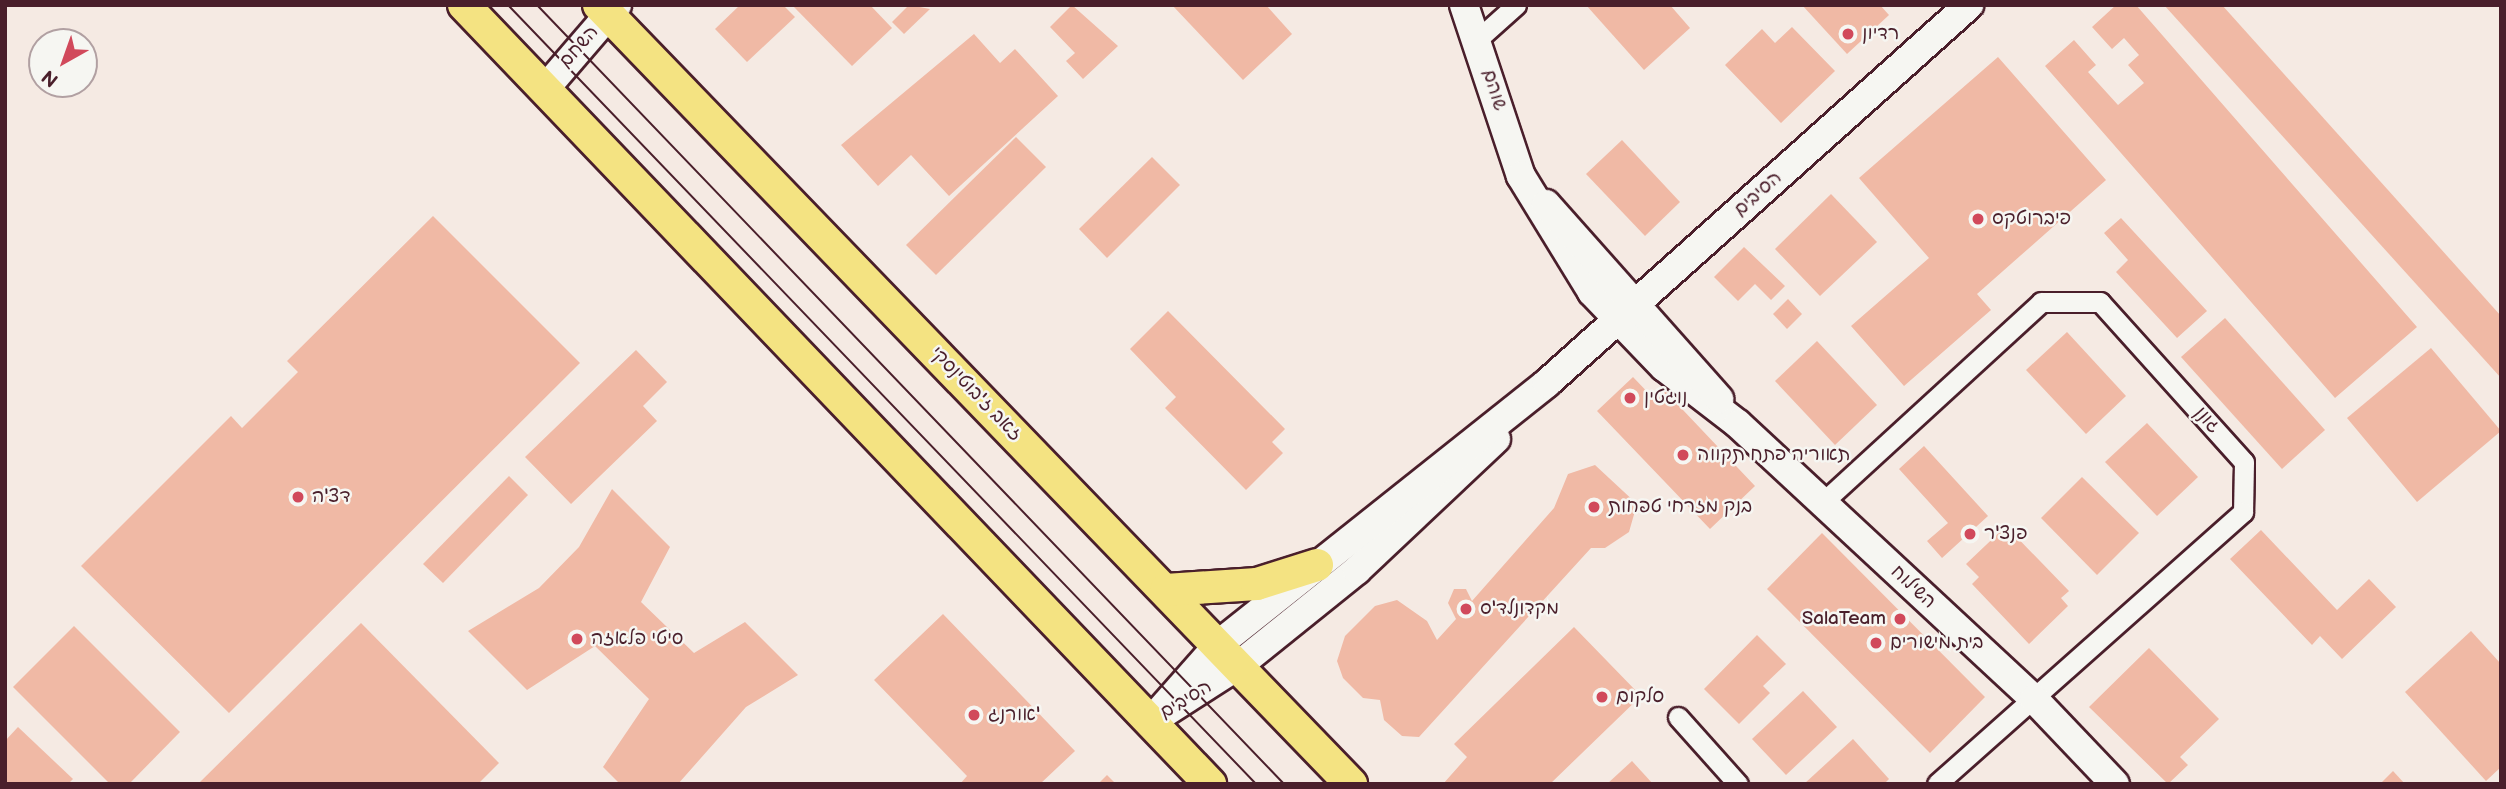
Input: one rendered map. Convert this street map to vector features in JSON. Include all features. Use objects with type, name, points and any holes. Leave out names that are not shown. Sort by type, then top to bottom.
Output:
[{"type":"main road","points":[[464,5],[1210,784]]},
{"type":"main road","name":"זאב ז'בוטינסקי","points":[[608,8],[1351,784]]},
{"type":"main road","points":[[1166,590],[1257,584],[1317,565]]},
{"type":"street","name":"שוהם","points":[[1464,5],[1478,39],[1521,177],[1572,267],[1627,311]]},
{"type":"street","points":[[1478,39],[1516,5]]},
{"type":"street","name":"הסיבים","points":[[1229,655],[1317,565],[1547,383],[1969,5]]},
{"type":"street","name":"השחם","points":[[544,90],[608,8]]},
{"type":"street","name":"גונן","points":[[1822,503],[2041,302],[2100,302],[2244,462],[2243,512],[1937,784]]},
{"type":"street","name":"השילוח","points":[[1627,311],[1664,367],[1738,424],[2034,699],[2115,784]]},
{"type":"street","name":"הסיבים","points":[[1150,722],[1229,655],[1439,495],[1547,383]]},
{"type":"street","points":[[1678,717],[1738,784]]},
{"type":"building","points":[[740,5],[783,5],[795,17],[747,62],[715,29]]},
{"type":"building","points":[[792,5],[870,5],[892,28],[852,66]]},
{"type":"building","points":[[909,5],[930,9],[904,34],[892,22]]},
{"type":"building","points":[[1072,5],[1118,46],[1083,79],[1066,61],[1075,53],[1050,27]]},
{"type":"building","points":[[1172,5],[1266,5],[1292,34],[1243,80]]},
{"type":"building","points":[[1586,5],[1670,5],[1690,28],[1644,70]]},
{"type":"building","name":"רדיון","points":[[1802,5],[1880,5],[1889,15],[1847,54]]},
{"type":"building","points":[[2116,5],[2136,5],[2417,327],[2335,398],[2045,66],[2074,40],[2096,65],[2088,72],[2118,105],[2144,83],[2128,65],[2139,55],[2124,38],[2112,49],[2092,27]]},
{"type":"building","points":[[2164,5],[2222,5],[2501,316],[2501,378]]},
{"type":"building","points":[[1792,27],[1835,71],[1781,123],[1725,65],[1762,29],[1775,43]]},
{"type":"building","points":[[974,34],[1000,63],[1015,49],[1058,96],[949,196],[911,155],[878,186],[841,145]]},
{"type":"building","name":"פיברוטקס","points":[[1998,57],[2106,180],[1977,294],[1991,310],[1904,386],[1851,326],[1929,258],[1859,178]]},
{"type":"building","points":[[1016,137],[1046,167],[936,275],[906,245]]},
{"type":"building","points":[[1622,140],[1680,202],[1645,236],[1586,174]]},
{"type":"building","points":[[1152,157],[1180,185],[1107,258],[1079,229]]},
{"type":"building","points":[[1831,194],[1877,242],[1820,296],[1775,249]]},
{"type":"building","name":"דצ'ה","points":[[433,216],[580,363],[229,713],[81,566],[231,416],[242,428],[298,372],[287,361]]},
{"type":"building","points":[[2121,218],[2207,311],[2177,338],[2116,272],[2128,260],[2104,233]]},
{"type":"building","points":[[1744,247],[1785,286],[1771,300],[1755,284],[1738,301],[1714,277]]},
{"type":"building","points":[[1788,299],[1802,314],[1787,329],[1773,314]]},
{"type":"building","points":[[1168,311],[1285,429],[1272,442],[1283,453],[1246,490],[1165,408],[1176,397],[1130,349]]},
{"type":"building","points":[[2225,318],[2325,430],[2282,469],[2181,357]]},
{"type":"building","points":[[2067,332],[2126,396],[2086,434],[2026,370]]},
{"type":"building","points":[[1817,341],[1877,405],[1835,445],[1775,381]]},
{"type":"building","points":[[2431,348],[2501,431],[2417,502],[2347,418]]},
{"type":"building","points":[[636,350],[667,382],[643,406],[657,421],[571,504],[525,457]]},
{"type":"building","points":[[1633,377],[1655,400],[1665,391],[1755,486],[1710,529],[1597,411]]},
{"type":"building","points":[[2147,423],[2198,477],[2157,516],[2105,462]]},
{"type":"building","points":[[1924,446],[1988,516],[1942,558],[1927,541],[1948,523],[1899,469]]},
{"type":"building","points":[[1595,465],[1637,504],[1629,532],[1605,548],[1591,548],[1419,737],[1402,736],[1384,720],[1380,700],[1363,698],[1343,678],[1337,661],[1345,636],[1375,606],[1397,600],[1427,621],[1437,640],[1456,619],[1448,603],[1454,589],[1466,589],[1472,601],[1554,508],[1568,474]]},
{"type":"building","points":[[509,476],[528,495],[443,583],[423,564]]},
{"type":"building","points":[[2082,477],[2139,533],[2097,575],[2041,518]]},
{"type":"building","name":"סיטי פלאזה","points":[[612,489],[670,547],[641,602],[694,653],[745,622],[798,675],[746,707],[678,784],[620,784],[603,767],[649,699],[595,646],[527,690],[468,631],[539,588],[579,547]]},
{"type":"building","points":[[2006,526],[2069,591],[2061,598],[2068,606],[2029,644],[1972,584],[1979,577],[1966,564]]},
{"type":"building","points":[[2261,530],[2337,610],[2369,579],[2396,607],[2342,659],[2320,636],[2312,645],[2230,559]]},
{"type":"building","name":"בית מישורים","points":[[1822,533],[1985,697],[1930,753],[1767,589]]},
{"type":"building","name":"אורנג'","points":[[943,614],[1075,751],[1040,784],[960,784],[967,776],[874,680]]},
{"type":"building","points":[[361,623],[499,763],[478,784],[198,784]]},
{"type":"building","points":[[74,626],[180,732],[129,784],[110,784],[13,687]]},
{"type":"building","name":"סלקום","points":[[1574,627],[1641,696],[1550,784],[1443,784],[1467,757],[1454,744]]},
{"type":"building","points":[[2471,631],[2501,664],[2501,767],[2486,781],[2405,692]]},
{"type":"building","points":[[1757,635],[1786,664],[1763,686],[1770,693],[1739,724],[1704,689]]},
{"type":"building","points":[[2149,648],[2219,719],[2180,757],[2188,765],[2168,784],[2089,707]]},
{"type":"building","points":[[1803,691],[1837,727],[1786,775],[1752,739]]},
{"type":"building","points":[[18,727],[73,779],[68,784],[5,784],[5,741]]},
{"type":"building","points":[[1853,739],[1889,779],[1884,784],[1804,784]]},
{"type":"building","points":[[1632,761],[1653,784],[1607,784]]},
{"type":"building","points":[[2393,771],[2405,784],[2380,784]]},
{"type":"building","points":[[1107,775],[1116,784],[1098,784]]},
{"type":"tram line","points":[[508,5],[1256,784]]},
{"type":"tram line","points":[[537,5],[1284,784]]},
{"type":"place","name":"רדיון","points":[[1848,34]]},
{"type":"place","name":"פיברוטקס","points":[[1978,219]]},
{"type":"place","name":"נוגטין","points":[[1630,398]]},
{"type":"place","name":"תאוריה פתח תקווה","points":[[1683,455]]},
{"type":"place","name":"דצ'ה","points":[[298,497]]},
{"type":"place","name":"בנק מזרחי טפחות","points":[[1594,507]]},
{"type":"place","name":"פנצ'ר","points":[[1970,534]]},
{"type":"place","name":"מקדונלד'ס","points":[[1466,609]]},
{"type":"place","name":"SalaTeam","points":[[1900,619]]},
{"type":"place","name":"סיטי פלאזה","points":[[577,639]]},
{"type":"place","name":"בית מישורים","points":[[1876,643]]},
{"type":"place","name":"סלקום","points":[[1602,697]]},
{"type":"place","name":"אורנג'","points":[[974,715]]}]
